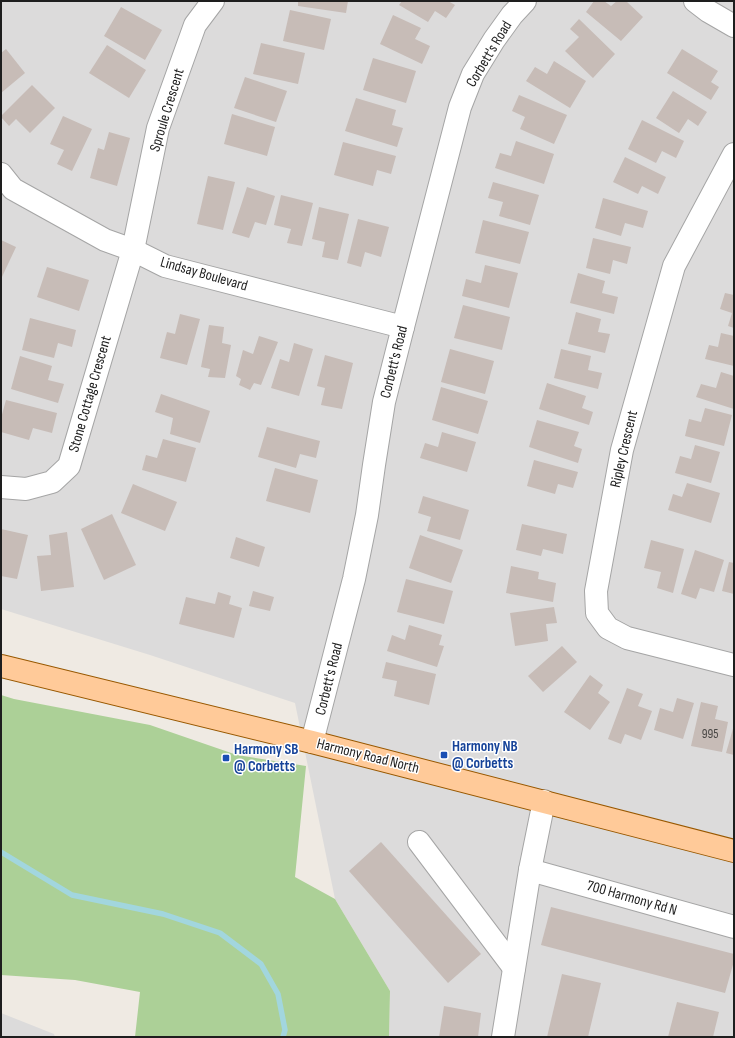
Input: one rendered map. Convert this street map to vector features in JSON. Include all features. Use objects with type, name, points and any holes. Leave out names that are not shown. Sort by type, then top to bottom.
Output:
[{"type":"main road","name":"Harmony Road North","points":[[1,666],[312,742],[734,851]]},
{"type":"street","name":"Sproule Crescent","points":[[132,250],[158,128],[195,25],[213,1]]},
{"type":"street","name":"Corbett's Road","points":[[312,742],[354,579],[367,515],[384,402],[460,107],[473,74],[494,40],[512,15],[525,1]]},
{"type":"street","points":[[695,1],[708,11],[734,26]]},
{"type":"street","name":"Ripley Crescent","points":[[734,154],[674,266],[622,450],[596,591],[597,613],[608,628],[627,638],[734,665]]},
{"type":"street","name":"Lindsay Boulevard","points":[[1,174],[13,189],[105,240],[132,250],[166,266],[403,327]]},
{"type":"street","name":"Stone Cottage Crescent","points":[[1,487],[26,489],[52,482],[69,466],[132,250]]},
{"type":"street","points":[[503,1037],[530,870],[544,801]]},
{"type":"street","points":[[419,842],[514,968]]},
{"type":"street","name":"700 Harmony Rd N","points":[[530,870],[734,927]]},
{"type":"shaded area","points":[[1,1],[734,1],[734,1037],[389,1037],[390,991],[335,899],[295,703],[150,655],[1,609]]},
{"type":"shaded area","points":[[1,1013],[54,1034],[55,1037],[1,1037]]},
{"type":"green space","points":[[1,695],[14,699],[150,725],[237,755],[306,766],[295,877],[335,899],[390,991],[389,1037],[135,1037],[140,992],[75,980],[1,975]]},
{"type":"building","points":[[298,1],[348,1],[346,13],[298,6]]},
{"type":"building","points":[[402,1],[448,1],[455,5],[446,18],[435,11],[428,22],[399,5]]},
{"type":"building","points":[[594,1],[604,1],[611,6],[617,1],[626,1],[643,17],[621,41],[586,12]]},
{"type":"building","points":[[121,7],[162,30],[145,60],[104,36]]},
{"type":"building","points":[[290,10],[331,19],[324,50],[283,41]]},
{"type":"building","points":[[393,15],[421,28],[415,39],[430,46],[422,64],[380,44]]},
{"type":"building","points":[[579,19],[615,54],[593,78],[565,51],[579,37],[570,29]]},
{"type":"building","points":[[261,43],[305,53],[298,84],[253,74]]},
{"type":"building","points":[[107,45],[146,70],[129,98],[89,73]]},
{"type":"building","points":[[6,49],[25,73],[1,93],[1,53]]},
{"type":"building","points":[[682,49],[718,71],[711,82],[719,87],[711,100],[667,73]]},
{"type":"building","points":[[373,58],[416,71],[406,103],[363,90]]},
{"type":"building","points":[[554,61],[586,81],[570,108],[526,81],[535,67],[547,74]]},
{"type":"building","points":[[245,77],[287,91],[276,122],[234,108]]},
{"type":"building","points":[[32,85],[55,108],[30,133],[16,119],[9,126],[1,116]]},
{"type":"building","points":[[673,91],[707,112],[698,126],[688,119],[679,133],[656,118]]},
{"type":"building","points":[[519,95],[567,115],[554,144],[520,129],[525,117],[512,111]]},
{"type":"building","points":[[356,98],[396,110],[392,125],[403,128],[397,147],[345,131]]},
{"type":"building","points":[[232,114],[275,127],[267,156],[224,144]]},
{"type":"building","points":[[63,116],[92,129],[72,171],[57,164],[64,150],[50,144]]},
{"type":"building","points":[[642,120],[684,141],[676,158],[662,151],[656,163],[628,149]]},
{"type":"building","points":[[109,132],[130,138],[117,186],[90,178],[98,148],[104,150]]},
{"type":"building","points":[[516,141],[554,154],[544,184],[495,168],[500,153],[511,156]]},
{"type":"building","points":[[343,142],[396,156],[391,174],[377,170],[373,186],[334,175]]},
{"type":"building","points":[[625,157],[666,177],[658,194],[642,186],[638,194],[613,182]]},
{"type":"building","points":[[208,176],[235,182],[223,230],[197,224]]},
{"type":"building","points":[[493,182],[539,195],[530,225],[499,216],[503,202],[488,198]]},
{"type":"building","points":[[247,187],[275,196],[266,225],[255,222],[249,238],[232,233]]},
{"type":"building","points":[[281,195],[313,203],[302,246],[287,243],[291,229],[274,225]]},
{"type":"building","points":[[603,198],[648,211],[643,228],[625,223],[621,236],[595,228]]},
{"type":"building","points":[[319,207],[349,214],[338,260],[322,257],[325,242],[312,239]]},
{"type":"building","points":[[358,219],[389,227],[381,257],[365,252],[361,267],[347,263]]},
{"type":"building","points":[[483,220],[529,232],[520,264],[475,253]]},
{"type":"building","points":[[593,238],[631,247],[627,264],[613,260],[610,274],[586,268]]},
{"type":"building","points":[[1,240],[16,247],[1,279]]},
{"type":"building","points":[[485,265],[518,273],[509,308],[462,296],[466,279],[481,283]]},
{"type":"building","points":[[47,267],[89,280],[79,311],[37,297]]},
{"type":"building","points":[[578,273],[605,281],[602,293],[618,297],[614,314],[570,303]]},
{"type":"building","points":[[725,293],[734,295],[734,328],[728,326],[732,313],[720,309]]},
{"type":"building","points":[[463,305],[510,317],[502,350],[454,338]]},
{"type":"building","points":[[576,312],[601,319],[598,332],[610,334],[605,353],[568,344]]},
{"type":"building","points":[[180,314],[200,319],[187,365],[160,358],[167,332],[175,334]]},
{"type":"building","points":[[30,318],[76,330],[72,347],[58,343],[54,358],[22,350]]},
{"type":"building","points":[[209,325],[224,327],[222,343],[231,345],[225,378],[208,377],[210,369],[201,367]]},
{"type":"building","points":[[721,333],[734,336],[734,366],[705,359],[709,345],[718,347]]},
{"type":"building","points":[[259,336],[278,342],[261,385],[254,383],[250,390],[239,385],[241,379],[236,376],[243,350],[253,354]]},
{"type":"building","points":[[294,343],[313,349],[299,396],[271,388],[280,359],[289,362]]},
{"type":"building","points":[[450,349],[494,361],[485,394],[441,382]]},
{"type":"building","points":[[561,349],[591,356],[588,370],[602,373],[598,389],[554,378]]},
{"type":"building","points":[[325,355],[353,363],[342,409],[321,405],[325,388],[317,386]]},
{"type":"building","points":[[20,356],[52,366],[48,380],[64,384],[58,403],[11,389]]},
{"type":"building","points":[[721,372],[734,376],[734,409],[696,397],[701,384],[716,388]]},
{"type":"building","points":[[547,383],[586,396],[582,408],[593,412],[589,425],[539,409]]},
{"type":"building","points":[[441,387],[488,401],[478,434],[432,420]]},
{"type":"building","points":[[161,394],[210,411],[200,443],[170,434],[173,418],[155,412]]},
{"type":"building","points":[[6,400],[57,413],[52,433],[33,428],[29,440],[1,432],[1,418]]},
{"type":"building","points":[[705,408],[732,415],[724,446],[685,436],[689,419],[701,422]]},
{"type":"building","points":[[537,420],[579,432],[574,446],[582,449],[578,463],[529,447]]},
{"type":"building","points":[[267,427],[320,441],[316,458],[300,454],[296,468],[258,457]]},
{"type":"building","points":[[442,432],[476,442],[467,472],[420,458],[425,443],[438,447]]},
{"type":"building","points":[[163,439],[196,448],[186,482],[142,470],[146,455],[157,458]]},
{"type":"building","points":[[695,445],[720,452],[711,483],[675,473],[680,456],[691,459]]},
{"type":"building","points":[[534,460],[578,472],[573,488],[558,484],[555,494],[527,486]]},
{"type":"building","points":[[275,468],[318,480],[310,513],[266,501]]},
{"type":"building","points":[[687,483],[720,493],[711,523],[668,510],[673,494],[682,497]]},
{"type":"building","points":[[133,484],[177,502],[165,531],[121,513]]},
{"type":"building","points":[[423,496],[469,510],[460,540],[427,531],[431,517],[418,513]]},
{"type":"building","points":[[112,514],[136,565],[104,580],[81,529]]},
{"type":"building","points":[[522,524],[567,534],[563,554],[543,549],[541,556],[516,550]]},
{"type":"building","points":[[1,529],[28,535],[17,579],[1,576]]},
{"type":"building","points":[[67,532],[74,587],[41,591],[37,556],[51,555],[49,535]]},
{"type":"building","points":[[420,535],[463,550],[451,583],[409,568]]},
{"type":"building","points":[[236,537],[265,547],[259,567],[230,558]]},
{"type":"building","points":[[651,540],[684,549],[673,593],[657,588],[661,572],[644,568]]},
{"type":"building","points":[[695,550],[724,560],[714,592],[700,588],[696,599],[681,594]]},
{"type":"building","points":[[729,562],[734,563],[734,594],[722,591]]},
{"type":"building","points":[[511,566],[539,572],[538,579],[556,583],[553,602],[506,593]]},
{"type":"building","points":[[406,579],[453,591],[444,624],[397,612]]},
{"type":"building","points":[[253,591],[274,597],[270,611],[249,606]]},
{"type":"building","points":[[218,592],[231,596],[229,604],[242,608],[234,638],[179,624],[186,597],[215,604]]},
{"type":"building","points":[[554,607],[557,623],[546,624],[548,641],[515,646],[510,613]]},
{"type":"building","points":[[409,625],[442,635],[439,645],[444,646],[437,667],[387,651],[392,635],[405,640]]},
{"type":"building","points":[[562,646],[577,662],[543,692],[528,676]]},
{"type":"building","points":[[386,662],[436,674],[429,705],[394,696],[397,681],[382,678]]},
{"type":"building","points":[[590,675],[603,685],[598,693],[610,702],[590,730],[564,712]]},
{"type":"building","points":[[627,688],[643,694],[638,706],[652,711],[641,740],[625,734],[621,744],[608,739]]},
{"type":"building","points":[[677,698],[694,703],[683,739],[654,730],[660,708],[673,712]]},
{"type":"building","points":[[701,702],[718,706],[715,719],[728,722],[722,752],[691,746]]},
{"type":"building","points":[[734,725],[734,755],[726,753]]},
{"type":"building","points":[[381,842],[481,954],[448,983],[349,871]]},
{"type":"building","points":[[551,907],[734,954],[734,961],[725,993],[541,945]]},
{"type":"building","points":[[562,974],[601,983],[588,1037],[547,1037]]},
{"type":"building","points":[[677,1002],[719,1012],[713,1037],[668,1037]]},
{"type":"building","points":[[444,1006],[481,1013],[478,1037],[439,1037]]},
{"type":"waterway","points":[[1,852],[72,895],[163,914],[220,933],[261,964],[278,994],[285,1030],[283,1037]]},
{"type":"place","name":"Harmony NB @ Corbetts","points":[[444,755]]},
{"type":"place","name":"Harmony SB @ Corbetts","points":[[226,758]]}]
